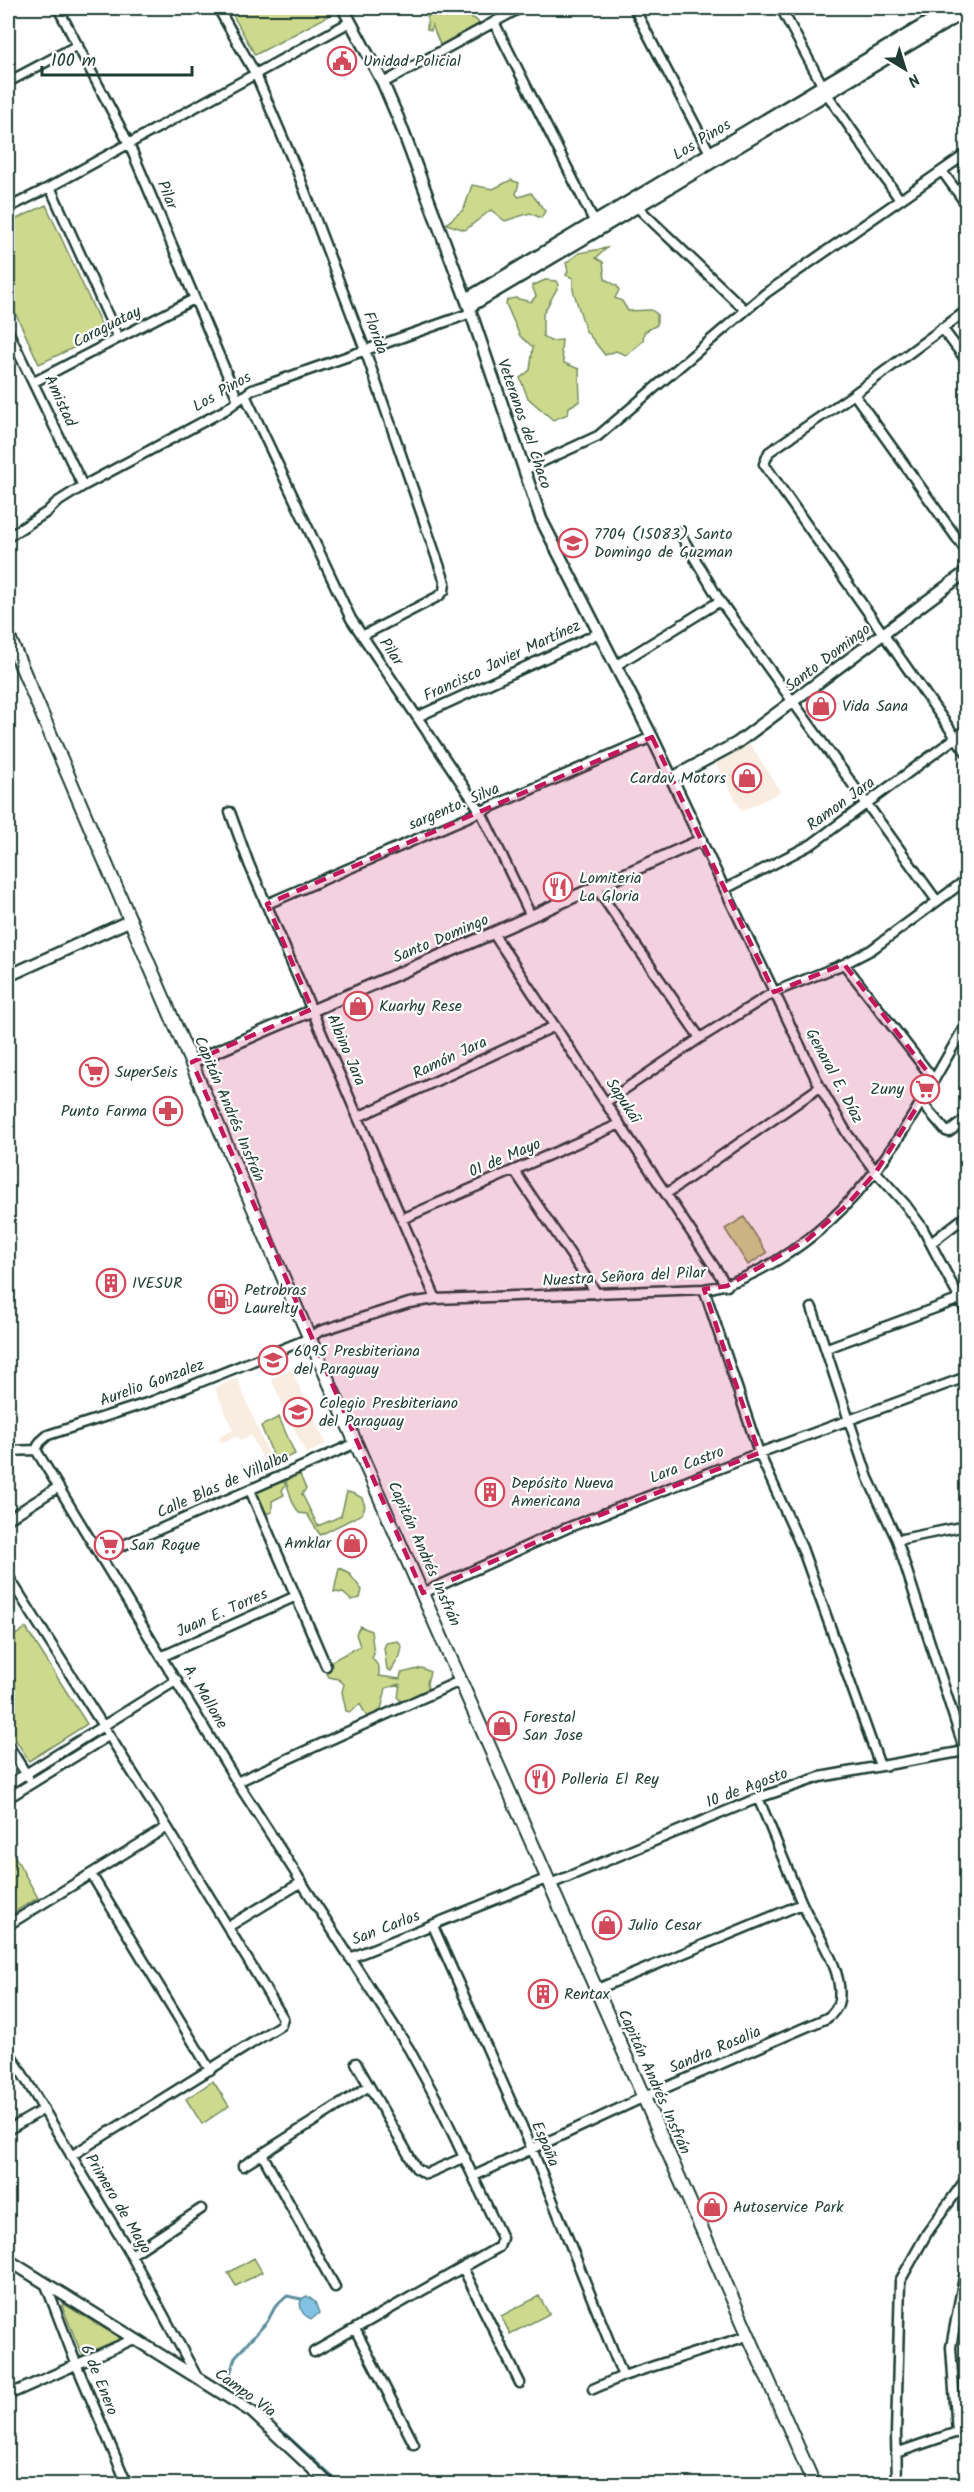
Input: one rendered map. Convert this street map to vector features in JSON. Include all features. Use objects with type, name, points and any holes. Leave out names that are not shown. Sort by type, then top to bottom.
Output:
[{"type":"main road","name":"Capitán Andrés Insfrán","points":[[8,635],[310,1338],[462,1680],[547,1882],[814,2484]]},
{"type":"street","name":"Pilar","points":[[58,8],[129,144],[194,299],[351,619],[481,812],[531,916]]},
{"type":"street","name":"Florida","points":[[218,8],[256,75],[298,173],[365,350],[445,587],[439,596],[362,636]]},
{"type":"street","name":"Veteranos del Chaco","points":[[343,8],[383,82],[469,306],[541,519],[652,737],[701,840]]},
{"type":"street","points":[[383,82],[520,8]]},
{"type":"street","points":[[634,8],[710,153]]},
{"type":"street","points":[[781,8],[825,90],[900,200]]},
{"type":"street","name":"Los Pinos","points":[[8,537],[83,486],[225,410],[252,390],[365,350],[469,306],[634,204],[710,153],[825,90],[952,8]]},
{"type":"street","points":[[744,309],[634,204],[825,90],[966,11]]},
{"type":"street","points":[[8,208],[350,22]]},
{"type":"street","points":[[494,22],[597,226]]},
{"type":"street","points":[[8,82],[78,45]]},
{"type":"street","points":[[524,470],[598,436],[744,309],[966,154]]},
{"type":"street","points":[[942,171],[966,204]]},
{"type":"street","points":[[50,187],[118,338]]},
{"type":"street","name":"Caraguatay","points":[[34,382],[194,299]]},
{"type":"street","points":[[966,310],[854,394],[769,452],[764,464],[966,752]]},
{"type":"street","points":[[942,328],[966,360]]},
{"type":"street","name":"Amistad","points":[[8,331],[83,486]]},
{"type":"street","points":[[854,394],[966,551]]},
{"type":"street","points":[[679,532],[720,601],[792,704],[937,901]]},
{"type":"street","name":"Santo Domingo","points":[[672,778],[737,743],[966,572]]},
{"type":"street","points":[[615,666],[720,601]]},
{"type":"street","name":"Francisco Javier Martínez","points":[[417,717],[599,633]]},
{"type":"street","name":"Ramon Jara","points":[[724,889],[812,844],[966,730]]},
{"type":"street","name":"sargento. Silva","points":[[267,903],[652,737]]},
{"type":"street","name":"Albino Jara","points":[[230,812],[436,1299]]},
{"type":"street","name":"Santo Domingo","points":[[192,1062],[494,933],[701,840]]},
{"type":"street","name":"Genaral E. Díaz","points":[[701,840],[820,1087],[848,1135],[876,1172],[905,1204],[931,1243],[966,1311]]},
{"type":"street","points":[[606,1102],[700,1038],[774,992],[844,964],[871,950],[966,880]]},
{"type":"street","points":[[596,886],[700,1038]]},
{"type":"street","points":[[8,976],[131,920]]},
{"type":"street","name":"Sapukái","points":[[494,933],[727,1286]]},
{"type":"street","points":[[844,964],[934,1080]]},
{"type":"street","name":"Nuestra Señora del Pilar","points":[[310,1338],[320,1331],[398,1306],[436,1299],[704,1289],[727,1286],[759,1271],[807,1240],[839,1214],[876,1172],[921,1102],[966,1024]]},
{"type":"street","name":"Ramón Jara","points":[[358,1117],[555,1026]]},
{"type":"street","points":[[666,1194],[820,1087]]},
{"type":"street","points":[[921,1102],[946,1131],[950,1132],[966,1119]]},
{"type":"street","name":"01 de Mayo","points":[[402,1219],[620,1124]]},
{"type":"street","points":[[514,1170],[597,1294]]},
{"type":"street","points":[[931,1243],[966,1216]]},
{"type":"street","points":[[704,1289],[759,1453],[802,1548],[880,1766]]},
{"type":"street","points":[[827,1348],[960,1299]]},
{"type":"street","points":[[812,1308],[868,1478],[897,1540],[966,1753]]},
{"type":"street","name":"Aurelio Gonzalez","points":[[36,1450],[40,1442],[48,1435],[153,1401],[310,1338]]},
{"type":"street","name":"Lara Castro","points":[[423,1593],[567,1528],[759,1453],[850,1422],[966,1377]]},
{"type":"street","name":"Calle Blas de Villalba","points":[[101,1555],[356,1443]]},
{"type":"street","points":[[8,1451],[36,1450]]},
{"type":"street","name":"A. Mallone","points":[[36,1450],[57,1488],[163,1656],[237,1782],[409,2049],[465,2157],[502,2242],[499,2247],[464,2268]]},
{"type":"street","points":[[8,1520],[57,1488]]},
{"type":"street","points":[[250,1490],[294,1597],[326,1666]]},
{"type":"street","points":[[897,1540],[966,1526]]},
{"type":"street","points":[[8,1576],[167,1827],[283,2022],[72,2156]]},
{"type":"street","name":"Juan E. Torres","points":[[163,1656],[294,1597]]},
{"type":"street","points":[[8,1785],[177,1680]]},
{"type":"street","points":[[237,1782],[462,1680]]},
{"type":"street","points":[[8,1798],[108,1736]]},
{"type":"street","points":[[8,1745],[33,1783]]},
{"type":"street","name":"10 de Agosto","points":[[433,1926],[759,1798],[820,1777],[966,1753]]},
{"type":"street","points":[[595,1990],[802,1904],[759,1798]]},
{"type":"street","points":[[8,1925],[167,1827]]},
{"type":"street","points":[[90,1874],[210,2070]]},
{"type":"street","points":[[228,1927],[302,1882]]},
{"type":"street","name":"Sandra Rosalia","points":[[474,2176],[642,2097],[826,2019],[835,2010],[839,2000],[833,1965],[802,1904]]},
{"type":"street","name":"San Carlos","points":[[350,1958],[433,1926]]},
{"type":"street","name":"España","points":[[433,1926],[532,2149],[623,2376]]},
{"type":"street","name":"Primero de Mayo","points":[[8,2050],[131,2255],[197,2377]]},
{"type":"street","points":[[356,2063],[418,2170],[426,2174],[465,2157]]},
{"type":"street","points":[[243,2166],[369,2085]]},
{"type":"street","points":[[8,2130],[44,2109]]},
{"type":"street","points":[[262,2154],[335,2287]]},
{"type":"street","points":[[897,2484],[900,2281],[927,2233],[966,2179]]},
{"type":"street","points":[[131,2255],[201,2209]]},
{"type":"street","name":"Campo Via","points":[[8,2259],[46,2285],[252,2412],[329,2484]]},
{"type":"street","points":[[314,2352],[464,2268],[520,2382]]},
{"type":"street","points":[[957,2433],[951,2347],[964,2277]]},
{"type":"street","name":"6 de Enero","points":[[46,2285],[77,2366],[127,2484]]},
{"type":"street","points":[[355,2329],[414,2444]]},
{"type":"street","points":[[593,2389],[623,2376],[747,2336]]},
{"type":"street","points":[[8,2396],[134,2339]]},
{"type":"street","points":[[896,2453],[966,2429]]},
{"type":"highlighted area","points":[[652,737],[774,992],[844,964],[934,1080],[876,1172],[847,1205],[807,1240],[727,1286],[704,1289],[759,1453],[567,1528],[423,1593],[192,1062],[312,1009],[267,904]]},
{"type":"shaded area","name":"Cardav Motors","points":[[750,744],[781,792],[742,811],[715,763]]},
{"type":"shaded area","name":"Colegio Presbiteriano del Paraguay","points":[[291,1369],[326,1444],[306,1454],[271,1379]]},
{"type":"shaded area","points":[[237,1378],[272,1463],[266,1466],[251,1435],[240,1440],[238,1436],[222,1443],[219,1437],[233,1430],[215,1388]]},
{"type":"green space","points":[[229,8],[330,8],[334,13],[255,55]]},
{"type":"green space","points":[[428,8],[464,8],[467,16],[475,19],[481,25],[480,33],[444,54],[432,25],[431,31],[427,29]]},
{"type":"green space","points":[[511,180],[519,183],[516,194],[519,197],[531,193],[545,211],[541,218],[530,213],[505,221],[491,210],[465,230],[446,224],[464,209],[472,185],[493,189]]},
{"type":"green space","points":[[46,205],[105,333],[39,364],[8,297],[8,223]]},
{"type":"green space","points":[[607,248],[596,258],[603,262],[605,279],[617,286],[619,290],[615,298],[622,301],[628,311],[651,310],[657,314],[657,325],[644,332],[643,341],[626,355],[616,351],[605,355],[586,331],[573,290],[573,278],[566,275],[568,271],[566,263],[579,253]]},
{"type":"green space","points":[[545,280],[557,281],[559,285],[543,314],[543,336],[550,341],[562,340],[561,351],[564,363],[579,369],[580,401],[569,407],[568,414],[553,420],[528,398],[520,378],[530,370],[533,347],[520,336],[506,304],[507,300],[515,298],[531,302],[536,296],[532,286]]},
{"type":"green space","points":[[744,1217],[767,1253],[748,1265],[725,1229]]},
{"type":"green space","points":[[279,1417],[295,1454],[276,1462],[261,1426]]},
{"type":"green space","points":[[292,1475],[300,1475],[306,1489],[302,1494],[318,1526],[341,1516],[347,1492],[362,1498],[365,1506],[362,1514],[320,1535],[307,1514],[299,1513],[293,1503],[286,1482]]},
{"type":"green space","points":[[285,1482],[282,1490],[284,1495],[272,1501],[272,1512],[262,1515],[257,1493],[269,1483]]},
{"type":"green space","points":[[339,1568],[348,1572],[362,1590],[360,1598],[351,1600],[343,1593],[334,1592]]},
{"type":"green space","points":[[360,1626],[371,1631],[374,1654],[372,1658],[379,1667],[379,1676],[400,1679],[401,1673],[422,1668],[430,1672],[427,1683],[429,1695],[426,1698],[414,1696],[403,1703],[398,1698],[400,1684],[386,1688],[380,1714],[368,1719],[360,1704],[350,1712],[346,1711],[342,1692],[344,1684],[338,1679],[329,1677],[325,1670],[328,1663],[360,1646],[356,1634]]},
{"type":"green space","points":[[26,1628],[87,1724],[29,1761],[8,1728],[8,1640]]},
{"type":"green space","points":[[398,1641],[402,1647],[400,1656],[391,1671],[387,1669],[384,1648],[386,1643]]},
{"type":"green space","points":[[8,1844],[38,1898],[8,1916]]},
{"type":"green space","points":[[213,2081],[229,2106],[202,2124],[186,2099]]},
{"type":"green space","points":[[254,2258],[262,2272],[236,2286],[228,2273]]},
{"type":"green space","points":[[539,2296],[549,2314],[510,2334],[501,2316]]},
{"type":"green space","points":[[64,2304],[120,2338],[119,2341],[85,2355],[81,2353],[62,2306]]},
{"type":"water","points":[[307,2296],[315,2302],[319,2313],[312,2319],[306,2316],[301,2309],[301,2299]]},
{"type":"waterway","points":[[226,2388],[235,2357],[267,2322],[275,2307],[287,2296],[301,2299]]},
{"type":"waterway","points":[[281,2430],[340,2484]]},
{"type":"place","name":"Unidad Policial","points":[[342,61]]},
{"type":"place","name":"7704 (15083) Santo Domingo de Guzman","points":[[573,543]]},
{"type":"place","name":"Vida Sana","points":[[821,706]]},
{"type":"place","name":"Cardav Motors","points":[[747,778]]},
{"type":"place","name":"Lomiteria La Gloria","points":[[558,887]]},
{"type":"place","name":"Kuarhy Rese","points":[[358,1006]]},
{"type":"place","name":"SuperSeis","points":[[94,1072]]},
{"type":"place","name":"Zuny","points":[[925,1089]]},
{"type":"place","name":"Punto Farma","points":[[168,1111]]},
{"type":"place","name":"IVESUR","points":[[111,1283]]},
{"type":"place","name":"Petrobras Laurelty","points":[[223,1299]]},
{"type":"place","name":"6095 Presbiteriana del Paraguay","points":[[273,1360]]},
{"type":"place","name":"Colegio Presbiteriano del Paraguay","points":[[298,1412]]},
{"type":"place","name":"Depósito Nueva Americana","points":[[490,1492]]},
{"type":"place","name":"Amklar","points":[[352,1543]]},
{"type":"place","name":"San Roque","points":[[109,1545]]},
{"type":"place","name":"Forestal San Jose","points":[[502,1726]]},
{"type":"place","name":"Polleria El Rey","points":[[540,1779]]},
{"type":"place","name":"Julio Cesar","points":[[607,1925]]},
{"type":"place","name":"Rentax","points":[[543,1994]]},
{"type":"place","name":"Autoservice Park","points":[[712,2207]]}]
